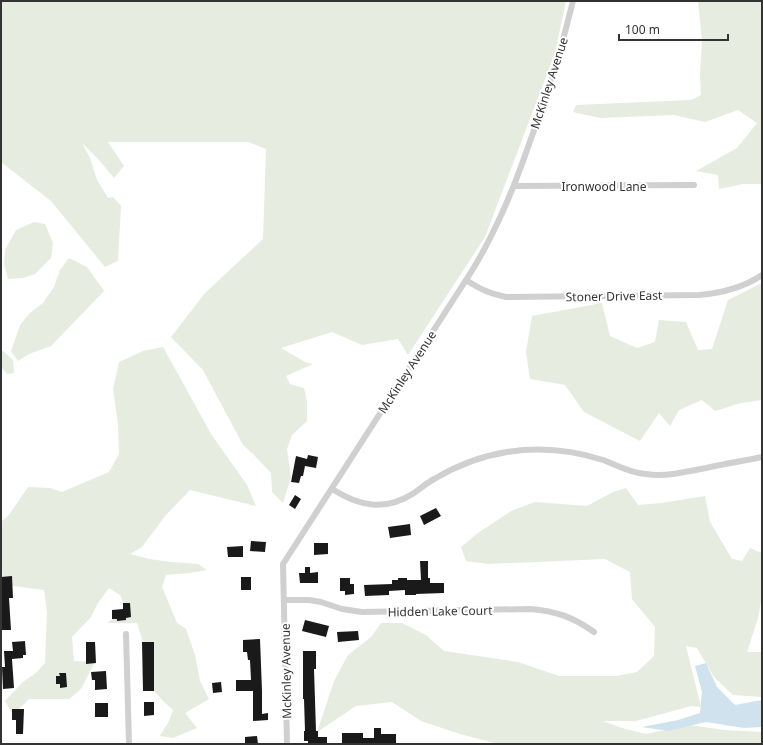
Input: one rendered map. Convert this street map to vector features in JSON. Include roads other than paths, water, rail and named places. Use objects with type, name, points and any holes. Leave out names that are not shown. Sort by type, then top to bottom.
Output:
[{"type":"street","name":"McKinley Avenue","points":[[288,744],[283,564],[466,280],[485,248],[514,186],[536,126],[553,75],[573,1]]},
{"type":"street","name":"Ironwood Lane","points":[[514,186],[694,185]]},
{"type":"street","name":"Stoner Drive East","points":[[466,280],[486,292],[506,297],[699,295],[729,291],[742,286],[762,274]]},
{"type":"street","points":[[332,489],[359,503],[377,504],[394,502],[409,496],[451,469],[487,456],[527,450],[559,451],[584,455],[631,471],[657,475],[680,474],[762,457]]},
{"type":"street","name":"Hidden Lake Court","points":[[284,600],[309,600],[321,602],[342,609],[362,612],[544,610],[558,613],[570,618],[594,632]]},
{"type":"street","points":[[126,634],[129,744]]},
{"type":"water","points":[[706,663],[717,687],[735,705],[762,700],[762,727],[744,728],[706,722],[668,731],[642,727],[678,720],[700,713],[702,692],[695,666]]}]
